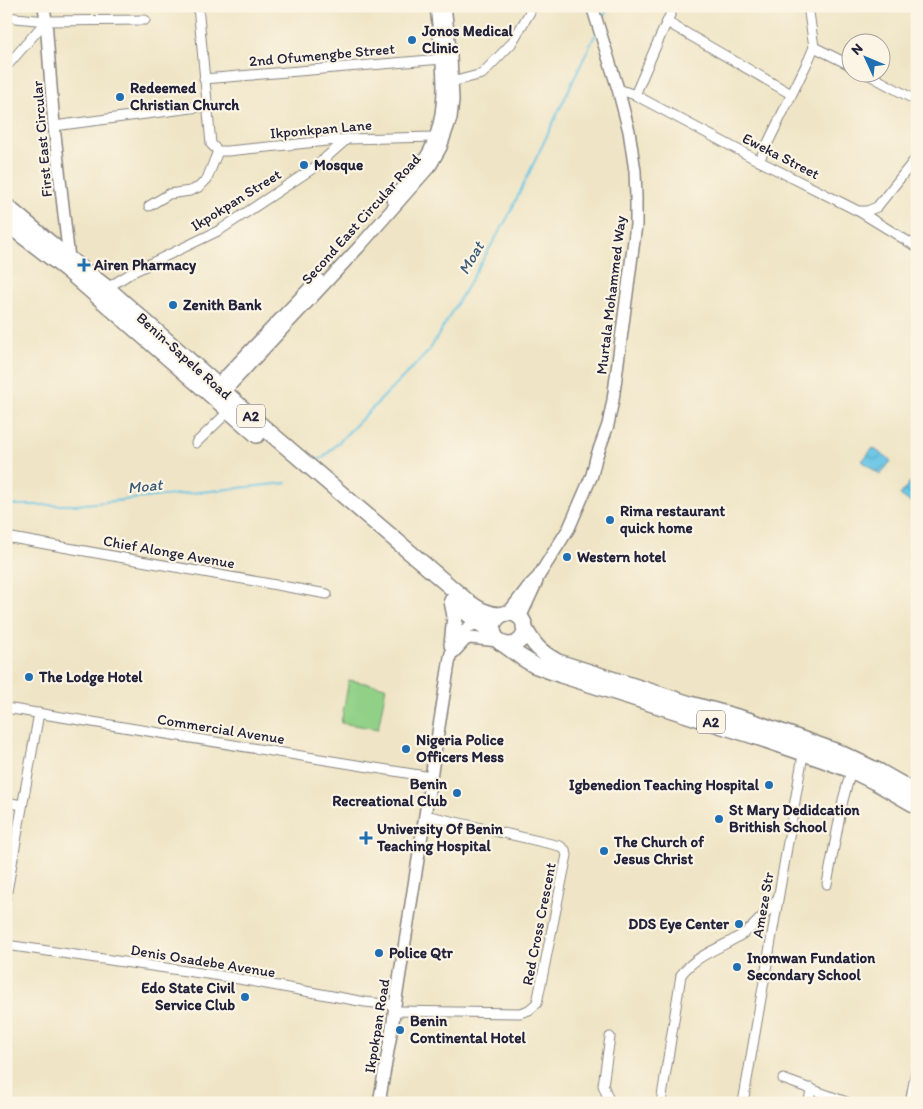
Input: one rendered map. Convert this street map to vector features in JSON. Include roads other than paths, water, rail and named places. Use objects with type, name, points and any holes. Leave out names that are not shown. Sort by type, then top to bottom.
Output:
[{"type":"highway","name":"Benin-Sapele Road","points":[[6,206],[229,411],[329,498],[499,640]]},
{"type":"highway","name":"Benin-Sapele Road","points":[[6,223],[107,288],[324,481],[467,601],[483,612],[509,618]]},
{"type":"highway","points":[[451,651],[455,616],[452,601]]},
{"type":"highway","points":[[509,618],[524,633],[514,644],[499,640],[493,632],[494,622],[509,618]]},
{"type":"highway","name":"A2","points":[[509,618],[530,638],[536,647],[545,655],[558,662],[690,704],[748,720],[805,747]]},
{"type":"highway","name":"A2","points":[[499,640],[534,665],[561,675],[805,747],[838,752],[877,783],[917,806]]},
{"type":"highway","name":"A2","points":[[852,765],[880,772],[917,793]]},
{"type":"street","name":"First East Circular","points":[[44,6],[67,264]]},
{"type":"street","points":[[149,206],[170,194],[190,191],[207,179],[214,147],[207,106],[198,6]]},
{"type":"street","name":"Second East Circular Road","points":[[220,388],[392,199],[425,158],[435,138],[441,116],[443,92],[442,59],[436,6]]},
{"type":"street","name":"Second East Circular Road","points":[[220,388],[359,247],[431,165],[441,147],[451,118],[453,100],[451,57],[445,6]]},
{"type":"street","points":[[452,82],[482,74],[511,44],[530,12],[530,6]]},
{"type":"street","name":"Murtala Mohammed Way","points":[[509,618],[569,528],[592,475],[608,425],[613,400],[636,225],[636,197],[629,131],[592,6]]},
{"type":"street","points":[[635,95],[674,6]]},
{"type":"street","points":[[759,161],[814,47],[808,6]]},
{"type":"street","points":[[6,17],[46,21],[144,20]]},
{"type":"street","points":[[6,67],[46,21]]},
{"type":"street","points":[[667,22],[791,94]]},
{"type":"street","points":[[814,47],[840,60]]},
{"type":"street","name":"2nd Ofumengbe Street","points":[[204,79],[442,59]]},
{"type":"street","points":[[882,82],[917,101]]},
{"type":"street","name":"Eweka Street","points":[[618,89],[635,95],[858,211],[917,247]]},
{"type":"street","points":[[54,126],[207,106]]},
{"type":"street","name":"Ikponkpan Lane","points":[[214,147],[228,151],[347,139],[435,138]]},
{"type":"street","name":"Ikpokpan Street","points":[[107,288],[133,272],[220,230],[315,167],[347,139]]},
{"type":"street","points":[[858,211],[867,211],[877,207],[917,157]]},
{"type":"street","points":[[196,443],[229,411]]},
{"type":"street","name":"Chief Alonge Avenue","points":[[6,537],[327,594]]},
{"type":"street","points":[[451,651],[458,636],[477,622],[509,618]]},
{"type":"street","points":[[451,651],[470,638],[499,640]]},
{"type":"street","name":"Ikpokpan Road","points":[[383,1102],[395,1008],[451,651]]},
{"type":"street","name":"Commercial Avenue","points":[[6,708],[431,777]]},
{"type":"street","points":[[6,897],[39,713]]},
{"type":"street","name":"Ameze Str","points":[[743,1103],[805,747]]},
{"type":"street","points":[[827,884],[843,800],[852,765]]},
{"type":"street","points":[[6,802],[22,805]]},
{"type":"street","name":"Red Cross Crescent","points":[[395,1008],[520,1014],[529,1010],[537,1003],[567,855],[560,846],[425,815]]},
{"type":"street","points":[[661,1103],[681,975],[686,968],[698,959],[748,931],[778,897]]},
{"type":"street","name":"Denis Osadebe Avenue","points":[[6,945],[228,977],[395,1008]]},
{"type":"street","points":[[610,1037],[603,1085],[613,1103]]},
{"type":"street","points":[[910,1103],[917,1065]]},
{"type":"street","points":[[783,1079],[849,1103]]},
{"type":"street","points":[[809,1103],[811,1088]]},
{"type":"water","points":[[873,448],[891,461],[880,475],[862,461]]},
{"type":"water","points":[[914,477],[917,480],[917,495],[911,503],[900,495]]},
{"type":"waterway","name":"Moat","points":[[601,22],[609,6]]},
{"type":"waterway","name":"Moat","points":[[315,460],[323,458],[429,351],[508,217],[595,35]]},
{"type":"waterway","name":"Moat","points":[[6,505],[76,505],[286,483]]},
{"type":"place","name":"Jonos Medical Clinic","points":[[412,40]]},
{"type":"place","name":"Redeemed Christian Church","points":[[120,97]]},
{"type":"place","name":"Mosque","points":[[304,165]]},
{"type":"place","name":"Airen Pharmacy","points":[[84,265]]},
{"type":"place","name":"Zenith Bank","points":[[173,305]]},
{"type":"place","name":"Rima restaurant quick home","points":[[610,520]]},
{"type":"place","name":"Western hotel","points":[[567,557]]},
{"type":"place","name":"The Lodge Hotel","points":[[29,677]]},
{"type":"place","name":"Nigeria Police Officers Mess","points":[[406,749]]},
{"type":"place","name":"Igbenedion Teaching Hospital","points":[[769,785]]},
{"type":"place","name":"Benin Recreational Club","points":[[457,793]]},
{"type":"place","name":"St Mary Dedidcation Brithish School","points":[[719,819]]},
{"type":"place","name":"University Of Benin Teaching Hospital","points":[[366,838]]},
{"type":"place","name":"The Church of Jesus Christ","points":[[604,851]]},
{"type":"place","name":"DDS Eye Center","points":[[739,924]]},
{"type":"place","name":"Police Qtr","points":[[379,953]]},
{"type":"place","name":"Inomwan Fundation Secondary School","points":[[737,967]]},
{"type":"place","name":"Edo State Civil Service Club","points":[[245,997]]},
{"type":"place","name":"Benin Continental Hotel","points":[[400,1030]]}]
